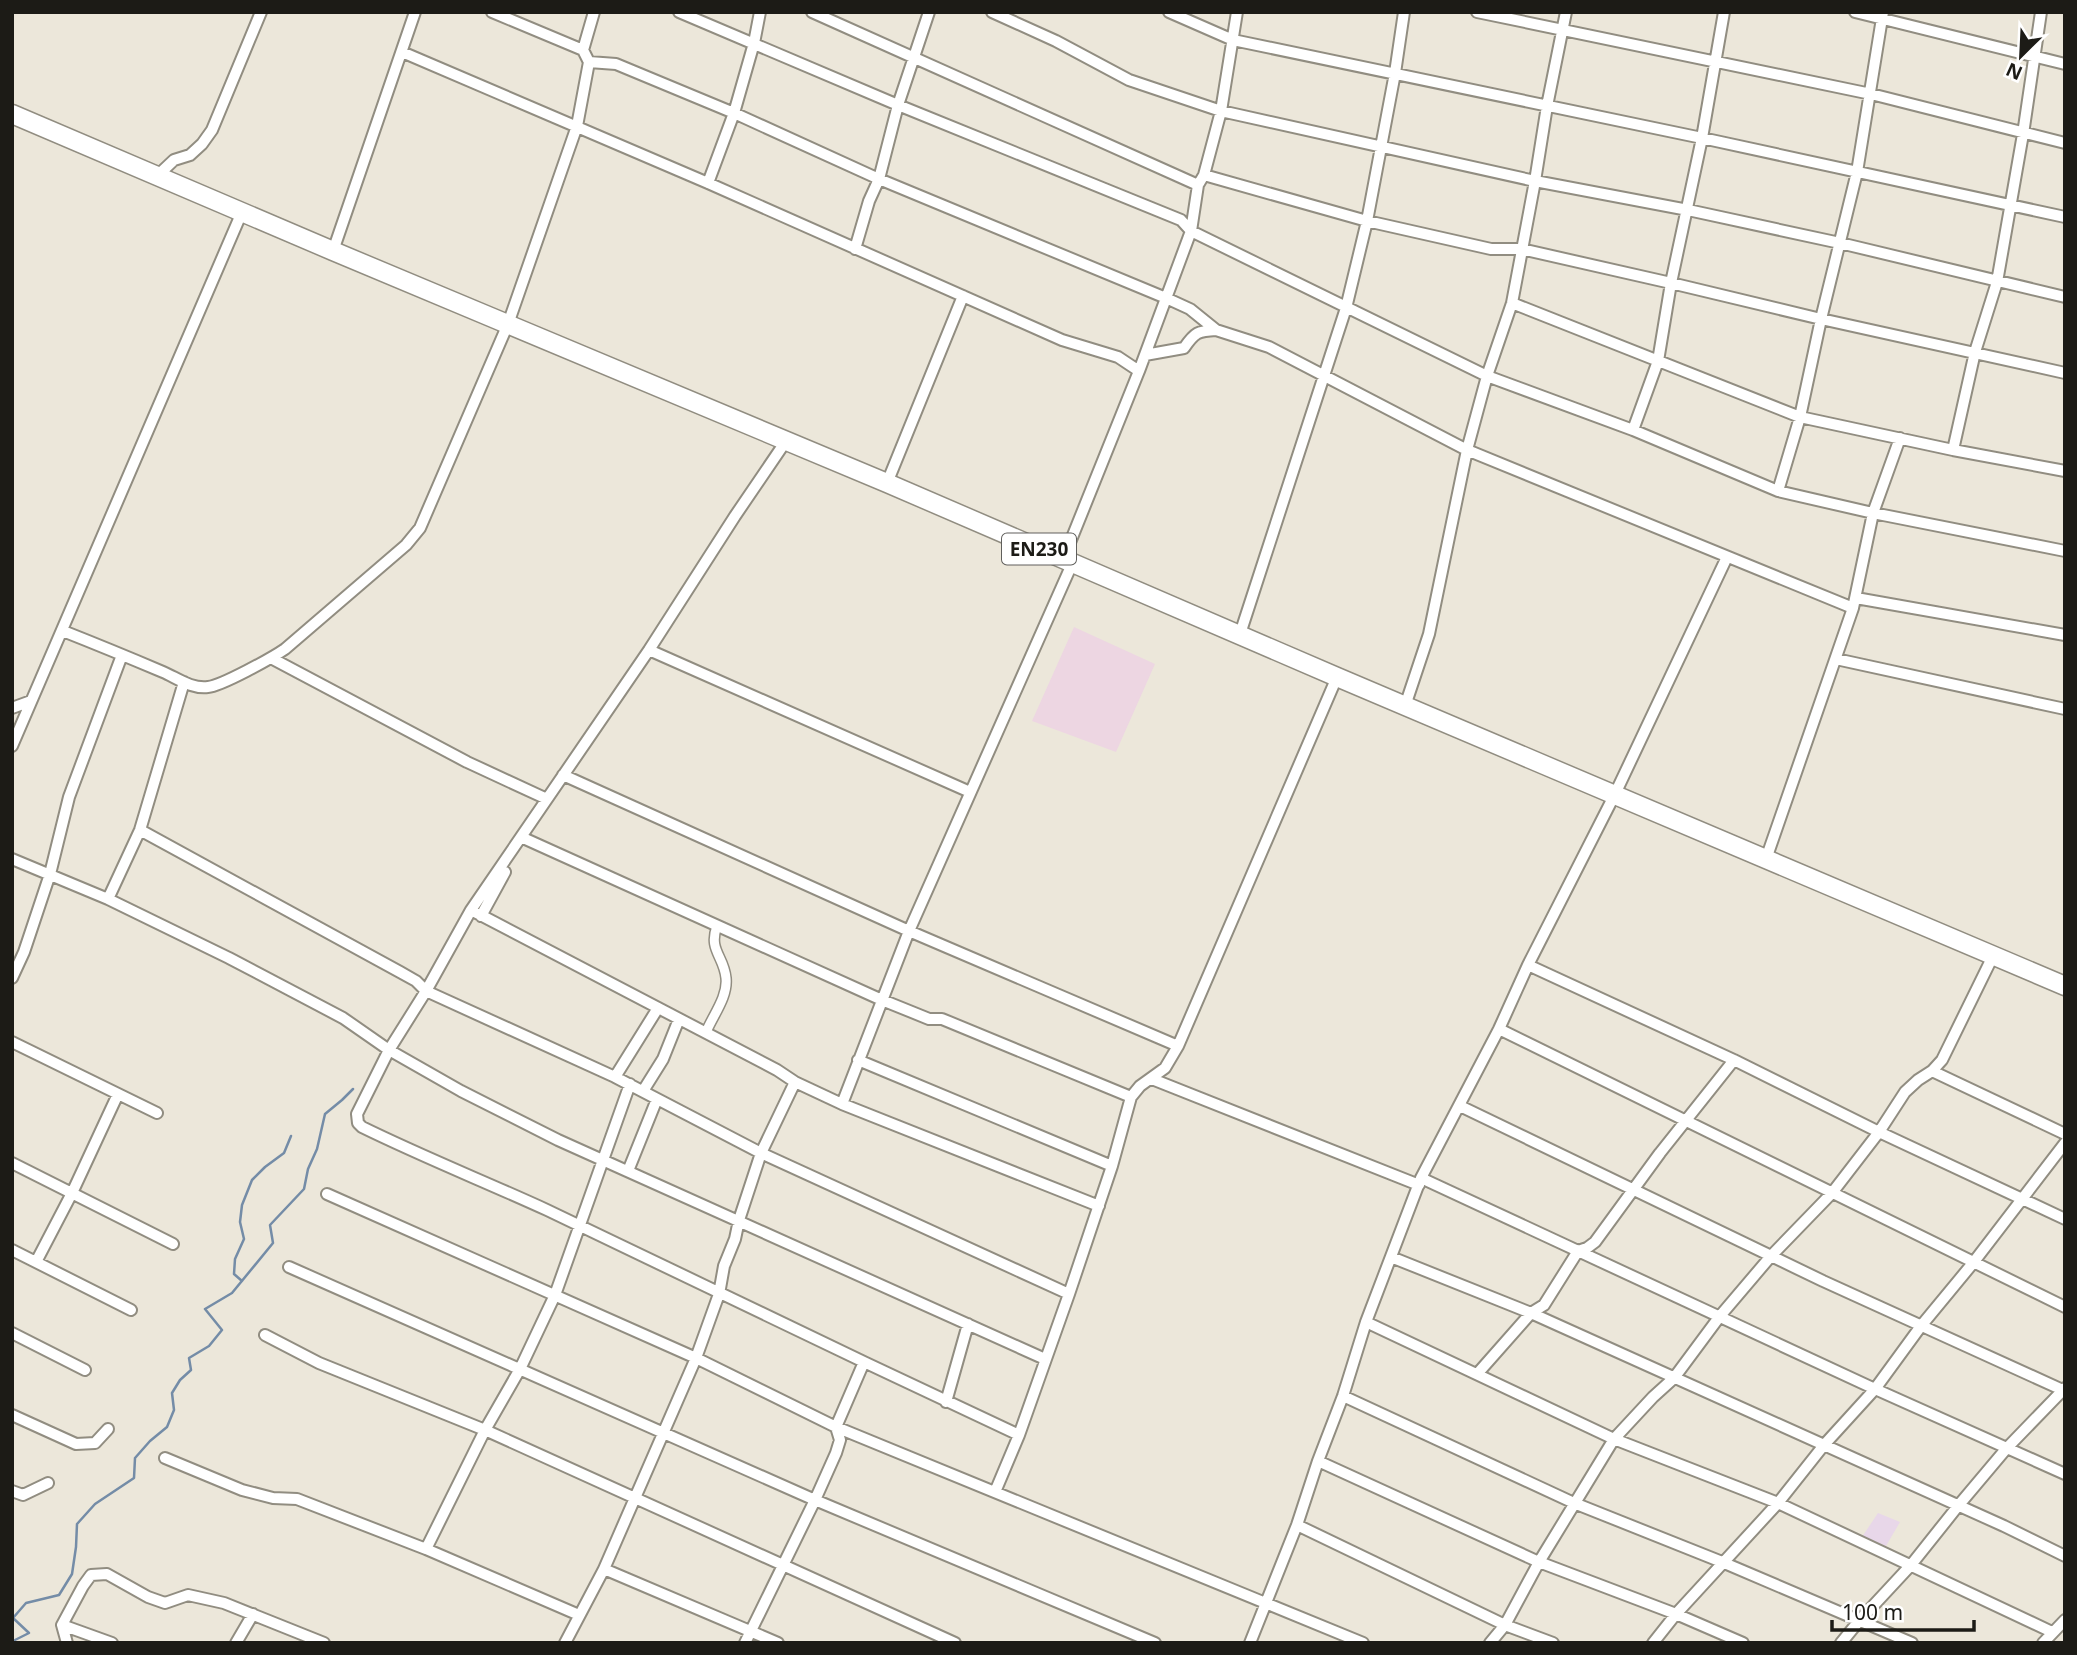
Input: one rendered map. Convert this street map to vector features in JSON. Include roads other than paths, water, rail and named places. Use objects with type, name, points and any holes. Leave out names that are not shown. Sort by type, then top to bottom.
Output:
[{"type":"main road","name":"EN230","points":[[12,114],[887,483],[2065,986]]},
{"type":"street","points":[[157,176],[174,160],[190,155],[212,130],[261,12]]},
{"type":"street","points":[[333,251],[415,12]]},
{"type":"street","points":[[63,631],[184,682],[211,688],[285,649],[381,568],[420,528],[508,324],[577,126],[589,62],[583,50],[492,12]]},
{"type":"street","points":[[583,50],[594,12]]},
{"type":"street","points":[[679,12],[1181,220],[1191,232],[1487,376],[1633,430],[1778,491],[2065,551]]},
{"type":"street","points":[[708,183],[734,113],[760,12]]},
{"type":"street","points":[[812,12],[1201,180],[1491,249],[1521,249],[2065,373]]},
{"type":"street","points":[[855,249],[869,201],[879,179],[898,104],[929,12]]},
{"type":"street","points":[[992,12],[1056,41],[1129,80],[1221,111],[1535,181],[1840,243],[2065,297]]},
{"type":"street","points":[[1169,12],[1233,40],[2065,217]]},
{"type":"street","points":[[842,1104],[909,931],[971,792],[1067,562],[1191,232],[1201,180],[1221,111],[1237,12]]},
{"type":"street","points":[[1240,634],[1346,307],[1367,221],[1404,12]]},
{"type":"street","points":[[1477,12],[1871,94],[2065,143]]},
{"type":"street","points":[[1405,706],[1429,635],[1467,450],[1487,376],[1512,303],[1546,106],[1566,12]]},
{"type":"street","points":[[1633,430],[1658,361],[1724,12]]},
{"type":"street","points":[[1855,12],[1883,15],[2065,64]]},
{"type":"street","points":[[1953,450],[1975,352],[1997,282],[2041,12]]},
{"type":"street","points":[[1778,491],[1800,417],[1857,172],[1883,15]]},
{"type":"street","points":[[402,52],[708,183],[1062,340],[1118,357],[1139,372]]},
{"type":"street","points":[[589,62],[616,64],[734,113],[879,179],[1191,309],[1216,330]]},
{"type":"street","points":[[12,746],[242,212]]},
{"type":"street","points":[[887,483],[963,296]]},
{"type":"street","points":[[1512,303],[1800,417],[2065,471]]},
{"type":"street","points":[[1145,355],[1184,348],[1199,330],[1216,330],[1269,347],[1467,450],[1727,557],[1855,603],[2065,635]]},
{"type":"street","points":[[1766,859],[1855,603],[1873,513],[1900,438]]},
{"type":"street","points":[[786,441],[649,650],[547,799],[426,991],[389,1050],[357,1114],[358,1123],[410,1150],[580,1226],[1019,1435]]},
{"type":"street","points":[[1250,1643],[1297,1525],[1366,1322],[1420,1182],[1615,794],[1727,557]]},
{"type":"street","points":[[649,650],[971,792]]},
{"type":"street","points":[[12,978],[24,952],[50,874],[69,797],[122,655]]},
{"type":"street","points":[[271,658],[467,762],[547,799]]},
{"type":"street","points":[[1836,659],[2065,709]]},
{"type":"street","points":[[995,1492],[1019,1435],[1069,1294],[1112,1166],[1131,1097],[1140,1086],[1165,1068],[1178,1046],[1337,677]]},
{"type":"street","points":[[108,899],[140,830],[184,682]]},
{"type":"street","points":[[12,708],[31,701]]},
{"type":"street","points":[[564,775],[909,931],[1178,1046]]},
{"type":"street","points":[[140,830],[416,981],[426,991],[630,1084],[761,1153],[1069,1294]]},
{"type":"street","points":[[524,839],[881,1000],[929,1019],[942,1019],[1131,1097]]},
{"type":"street","points":[[12,859],[108,899],[229,958],[343,1018],[389,1050],[461,1091],[602,1160],[1045,1359]]},
{"type":"street","points":[[476,913],[795,1082],[842,1104],[1099,1206]]},
{"type":"street","points":[[707,1030],[725,994],[726,978],[712,940],[716,926]]},
{"type":"street","points":[[1490,1643],[1505,1625],[1539,1562],[1614,1439],[1674,1378],[1720,1316],[1771,1256],[1832,1192],[1879,1132],[1905,1092],[1942,1060],[1993,956]]},
{"type":"street","points":[[1528,965],[1734,1060],[2065,1220]]},
{"type":"street","points":[[615,1077],[658,1008]]},
{"type":"street","points":[[643,1091],[663,1059],[680,1019]]},
{"type":"street","points":[[1499,1029],[2065,1307]]},
{"type":"street","points":[[12,1042],[158,1113]]},
{"type":"street","points":[[858,1060],[1112,1166]]},
{"type":"street","points":[[1478,1373],[1531,1313],[1544,1305],[1578,1251],[1595,1242],[1632,1190],[1734,1060]]},
{"type":"street","points":[[1931,1071],[2065,1133]]},
{"type":"street","points":[[1152,1079],[1420,1182],[1578,1251],[2065,1474]]},
{"type":"street","points":[[565,1643],[604,1569],[696,1358],[719,1294],[724,1266],[761,1153],[795,1082]]},
{"type":"street","points":[[426,1549],[555,1296],[630,1084]]},
{"type":"street","points":[[36,1262],[118,1094]]},
{"type":"street","points":[[628,1171],[657,1098]]},
{"type":"street","points":[[1460,1106],[1771,1256],[2064,1390],[2007,1449],[1911,1565],[1841,1643]]},
{"type":"street","points":[[1653,1643],[1875,1389],[2065,1143]]},
{"type":"street","points":[[12,1163],[173,1244]]},
{"type":"street","points":[[327,1194],[696,1358],[836,1427],[1363,1643]]},
{"type":"street","points":[[12,1250],[131,1310]]},
{"type":"street","points":[[1391,1257],[1531,1313],[2065,1556]]},
{"type":"street","points":[[289,1266],[816,1500],[1155,1643]]},
{"type":"street","points":[[1366,1322],[1614,1439],[1778,1503],[2052,1632]]},
{"type":"street","points":[[946,1402],[968,1324]]},
{"type":"street","points":[[12,1332],[85,1370]]},
{"type":"street","points":[[265,1335],[319,1363],[485,1430],[955,1643]]},
{"type":"street","points":[[745,1643],[816,1500],[836,1453],[840,1440],[836,1427],[864,1362]]},
{"type":"street","points":[[1343,1396],[1574,1503],[1722,1562],[1912,1643]]},
{"type":"street","points":[[12,1415],[76,1444],[95,1443],[108,1429]]},
{"type":"street","points":[[165,1458],[242,1490],[273,1498],[297,1499],[426,1549],[579,1615]]},
{"type":"street","points":[[1318,1461],[1539,1562],[1676,1614],[1743,1643]]},
{"type":"street","points":[[12,1491],[23,1495],[47,1483]]},
{"type":"street","points":[[1297,1525],[1505,1625],[1553,1643]]},
{"type":"street","points":[[604,1569],[778,1643]]},
{"type":"street","points":[[68,1643],[62,1626],[83,1586],[91,1575],[107,1574],[148,1597],[165,1603],[188,1595],[224,1603],[324,1643]]},
{"type":"street","points":[[236,1643],[253,1614]]},
{"type":"street","points":[[2043,1643],[2064,1623]]},
{"type":"street","points":[[62,1626],[110,1642]]},
{"type":"waterway","points":[[15,1643],[15,1640],[29,1633],[13,1618],[26,1603],[59,1595],[72,1574],[77,1524],[95,1504],[134,1478],[135,1458],[167,1427],[174,1410],[172,1393],[180,1380],[191,1370],[189,1358],[209,1346],[222,1330],[205,1309],[232,1293],[273,1243],[270,1225],[304,1189],[325,1114],[353,1089]]},
{"type":"waterway","points":[[242,1281],[234,1274],[235,1259],[244,1239],[240,1222],[242,1205],[252,1180],[284,1153],[291,1136]]}]
